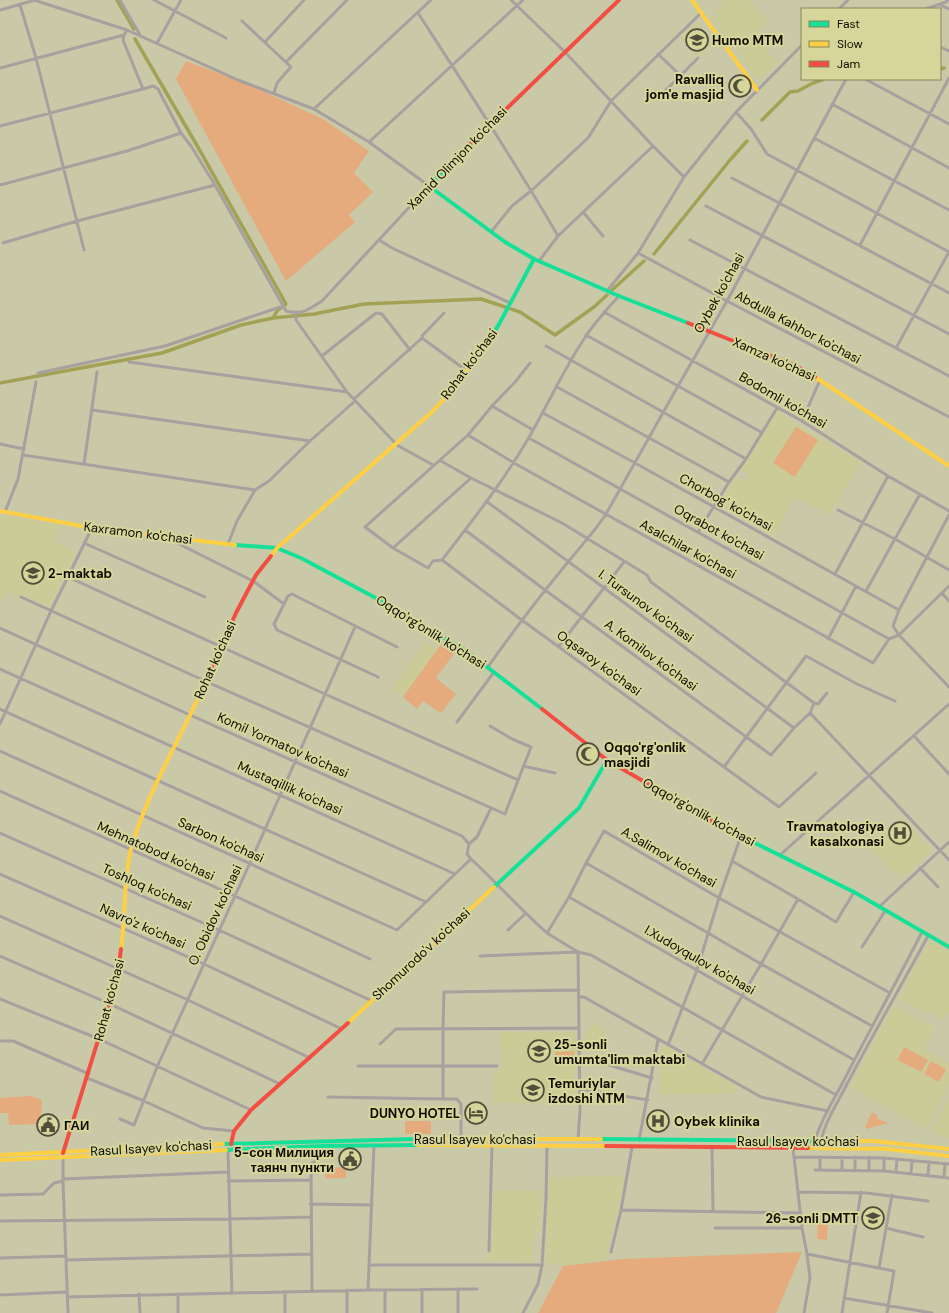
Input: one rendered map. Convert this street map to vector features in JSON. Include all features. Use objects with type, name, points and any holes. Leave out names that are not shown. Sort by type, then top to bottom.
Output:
[{"type":"main road","name":"Xamid Olimjon ko'chasi","points":[[430,186],[490,123],[619,0]]},
{"type":"main road","points":[[692,0],[757,90]]},
{"type":"main road","name":"Xamza ko'chasi","points":[[430,186],[492,232],[536,260],[619,296],[794,365],[820,380],[949,466]]},
{"type":"main road","name":"Rohat ko'chasi","points":[[63,1155],[110,1004],[119,970],[131,851],[142,815],[190,715],[220,646],[256,575],[277,548],[432,412],[459,382],[498,326],[536,260]]},
{"type":"main road","name":"Kaxramon ko'chasi","points":[[2,512],[92,528],[228,544],[277,548]]},
{"type":"main road","name":"Oqqo'rg'onlik ko'chasi","points":[[277,548],[301,558],[374,597],[466,651],[488,666],[607,760],[713,822],[854,892],[949,947]]},
{"type":"main road","name":"Shomurodo'v ko'chasi","points":[[231,1144],[234,1131],[251,1110],[342,1029],[496,883],[579,808],[607,760]]},
{"type":"main road","points":[[492,1138],[492,1145]]},
{"type":"main road","name":"Rasul Isayev ko'chasi","points":[[0,1160],[231,1144],[492,1138],[872,1141],[949,1149]]},
{"type":"main road","name":"Rasul Isayev ko'chasi","points":[[0,1155],[63,1155],[323,1146],[492,1145],[874,1149],[949,1156]]},
{"type":"street","points":[[0,10],[35,0],[127,30],[238,80],[314,109],[369,142],[430,186]]},
{"type":"street","points":[[120,0],[140,36]]},
{"type":"street","points":[[154,0],[226,38]]},
{"type":"street","points":[[157,43],[181,0]]},
{"type":"street","points":[[265,42],[304,0]]},
{"type":"street","points":[[286,62],[347,0]]},
{"type":"street","points":[[314,109],[418,14],[431,0]]},
{"type":"street","points":[[511,0],[564,51],[684,177]]},
{"type":"street","points":[[369,142],[523,0]]},
{"type":"street","points":[[840,8],[848,0]]},
{"type":"street","points":[[929,8],[948,0]]},
{"type":"street","points":[[939,4],[949,9]]},
{"type":"street","points":[[20,5],[36,58],[84,250]]},
{"type":"street","points":[[492,232],[512,206],[532,190],[588,138],[611,101],[701,12]]},
{"type":"street","points":[[418,14],[490,123],[532,190],[558,236]]},
{"type":"street","points":[[242,21],[291,66],[278,83],[274,94]]},
{"type":"street","points":[[127,30],[123,40],[143,89]]},
{"type":"street","points":[[0,68],[124,35]]},
{"type":"street","points":[[607,291],[638,253],[684,177],[736,112],[801,47]]},
{"type":"street","points":[[658,54],[681,76]]},
{"type":"street","points":[[657,99],[698,58]]},
{"type":"street","points":[[860,245],[949,79]]},
{"type":"street","name":"Oybek ko'chasi","points":[[488,666],[545,590],[586,539],[596,529],[606,514],[692,360],[727,301],[845,80]]},
{"type":"street","points":[[867,80],[949,124]]},
{"type":"street","points":[[0,126],[153,86],[158,89],[181,133],[191,146],[215,185],[286,311],[296,314],[296,320],[354,400],[396,444],[433,465]]},
{"type":"street","points":[[832,104],[949,168]]},
{"type":"street","points":[[736,112],[751,129],[767,154],[949,252],[896,348]]},
{"type":"street","points":[[0,185],[127,151],[181,133]]},
{"type":"street","points":[[814,138],[949,210]]},
{"type":"street","points":[[536,260],[558,236],[653,146]]},
{"type":"street","points":[[732,178],[949,293]]},
{"type":"street","points":[[3,243],[77,221],[215,185]]},
{"type":"street","name":"Xamid Olimjon ko'chasi","points":[[296,314],[305,311],[322,301],[430,186]]},
{"type":"street","points":[[706,206],[949,334]]},
{"type":"street","points":[[583,212],[604,236]]},
{"type":"street","points":[[379,240],[392,248],[510,303]]},
{"type":"street","points":[[690,240],[949,376]]},
{"type":"street","name":"Abdulla Kahhor ko'chasi","points":[[638,253],[949,417]]},
{"type":"street","points":[[530,363],[468,435],[365,528],[393,548],[428,568],[433,561],[442,560],[514,463],[586,335],[619,296]]},
{"type":"street","points":[[38,373],[165,346],[283,306]]},
{"type":"street","points":[[322,356],[379,312],[410,350]]},
{"type":"street","name":"Bodomli ko'chasi","points":[[604,312],[802,421],[888,476],[949,511]]},
{"type":"street","points":[[228,544],[236,521],[255,490],[268,481],[354,400],[410,350],[444,313]]},
{"type":"street","points":[[586,335],[761,432]]},
{"type":"street","points":[[422,338],[467,371]]},
{"type":"street","points":[[546,346],[746,459]]},
{"type":"street","points":[[129,362],[347,392]]},
{"type":"street","points":[[84,464],[97,372]]},
{"type":"street","points":[[802,421],[820,380]]},
{"type":"street","points":[[2,512],[18,479],[36,382]]},
{"type":"street","points":[[557,387],[729,482]]},
{"type":"street","points":[[492,406],[533,430]]},
{"type":"street","points":[[698,532],[729,482],[746,459],[761,432],[777,408]]},
{"type":"street","points":[[92,410],[310,441]]},
{"type":"street","name":"Chorbog' ko'chasi","points":[[543,413],[899,610]]},
{"type":"street","name":"Asalchilar ko'chasi","points":[[468,435],[514,463],[873,663],[889,638]]},
{"type":"street","name":"Oqrabot ko'chasi","points":[[529,438],[889,638]]},
{"type":"street","points":[[0,444],[24,449]]},
{"type":"street","points":[[23,455],[255,490]]},
{"type":"street","points":[[440,461],[562,523],[647,575],[651,582],[814,703],[818,704],[827,693]]},
{"type":"street","points":[[834,574],[888,476]]},
{"type":"street","points":[[393,548],[471,478]]},
{"type":"street","points":[[866,592],[920,494]]},
{"type":"street","name":"I. Tursunov ko'chasi","points":[[486,501],[794,728]]},
{"type":"street","points":[[838,510],[895,539],[949,570]]},
{"type":"street","points":[[949,516],[899,610],[893,626],[899,635],[949,687]]},
{"type":"street","points":[[0,724],[51,611],[92,528]]},
{"type":"street","name":"A. Komilov ko'chasi","points":[[465,530],[771,755],[794,728],[810,713],[814,703]]},
{"type":"street","points":[[164,536],[253,581],[284,604]]},
{"type":"street","points":[[84,543],[205,597]]},
{"type":"street","name":"Oqsaroy ko'chasi","points":[[442,560],[779,807],[816,773]]},
{"type":"street","points":[[559,646],[624,562]]},
{"type":"street","points":[[68,577],[518,780],[531,747],[512,739],[490,726]]},
{"type":"street","points":[[828,639],[856,586]]},
{"type":"street","points":[[889,638],[899,635],[949,586]]},
{"type":"street","points":[[942,593],[949,601]]},
{"type":"street","points":[[378,677],[276,630],[274,624],[288,596],[292,594],[397,647]]},
{"type":"street","name":"Komil Yormatov ko'chasi","points":[[21,597],[205,681],[505,814],[518,780]]},
{"type":"street","name":"O. Obidov ko'chasi","points":[[120,1119],[134,1126],[157,1067],[355,627]]},
{"type":"street","name":"Komil Yormatov ko'chasi","points":[[0,628],[190,715],[462,836],[469,844]]},
{"type":"street","points":[[724,767],[745,736],[806,656],[857,684],[895,701]]},
{"type":"street","name":"Mustaqillik ko'chasi","points":[[0,668],[455,874]]},
{"type":"street","points":[[457,722],[494,672]]},
{"type":"street","points":[[780,855],[949,704]]},
{"type":"street","points":[[0,709],[426,902]]},
{"type":"street","points":[[810,713],[949,860]]},
{"type":"street","points":[[914,736],[949,774]]},
{"type":"street","name":"Sarbon ko'chasi","points":[[0,751],[397,930],[455,874]]},
{"type":"street","points":[[523,766],[555,774]]},
{"type":"street","name":"Mehnatobod ko'chasi","points":[[0,791],[131,851],[235,896],[370,959]]},
{"type":"street","points":[[491,808],[477,837],[469,844],[466,854],[525,914],[547,933],[578,952],[591,956],[683,1007],[836,1095]]},
{"type":"street","name":"A.Salimov ko'chasi","points":[[586,863],[604,831],[719,898],[890,993]]},
{"type":"street","name":"Toshloq ko'chasi","points":[[0,833],[219,930],[372,1001]]},
{"type":"street","points":[[668,1045],[697,970],[719,898],[741,836]]},
{"type":"street","points":[[879,907],[949,842]]},
{"type":"street","points":[[455,874],[471,859]]},
{"type":"street","points":[[732,861],[836,922],[854,892]]},
{"type":"street","points":[[547,933],[569,897],[586,863],[872,1026]]},
{"type":"street","points":[[920,868],[938,887]]},
{"type":"street","name":"Navro'z ko'chasi","points":[[0,874],[204,964],[342,1029]]},
{"type":"street","name":"I.Xudoyqulov ko'chasi","points":[[569,897],[854,1060]]},
{"type":"street","points":[[702,1064],[798,900]]},
{"type":"street","points":[[862,947],[885,911]]},
{"type":"street","points":[[508,930],[525,914]]},
{"type":"street","points":[[0,916],[188,1000],[310,1058]]},
{"type":"street","points":[[814,1148],[814,1141],[828,1110],[922,932]]},
{"type":"street","points":[[821,1148],[821,1141],[833,1112],[928,936]]},
{"type":"street","points":[[480,956],[578,952]]},
{"type":"street","points":[[578,952],[580,1089],[578,1139]]},
{"type":"street","points":[[0,956],[110,1004],[280,1084]]},
{"type":"street","points":[[443,1099],[443,993],[447,991],[579,990]]},
{"type":"street","points":[[579,997],[584,997],[761,1097],[828,1110],[831,1109],[833,1112]]},
{"type":"street","points":[[0,999],[99,1039],[251,1110]]},
{"type":"street","points":[[887,999],[892,1001]]},
{"type":"street","points":[[380,1044],[396,1029],[579,1028]]},
{"type":"street","points":[[0,1040],[13,1041],[203,1128],[234,1131]]},
{"type":"street","points":[[640,1140],[658,1040]]},
{"type":"street","points":[[579,1056],[652,1078]]},
{"type":"street","points":[[358,1066],[497,1066]]},
{"type":"street","points":[[580,1089],[648,1100]]},
{"type":"street","points":[[328,1097],[456,1099],[461,1104],[460,1139]]},
{"type":"street","points":[[368,1290],[374,1145]]},
{"type":"street","points":[[489,1251],[492,1145]]},
{"type":"street","points":[[312,1291],[310,1217],[311,1164],[320,1158],[323,1146]]},
{"type":"street","points":[[523,1313],[538,1284],[542,1265],[546,1199],[547,1146]]},
{"type":"street","points":[[611,1252],[621,1210],[632,1147]]},
{"type":"street","points":[[712,1147],[713,1211]]},
{"type":"street","points":[[793,1148],[800,1213],[810,1278],[804,1313]]},
{"type":"street","points":[[228,1149],[232,1294]]},
{"type":"street","points":[[63,1155],[68,1313]]},
{"type":"street","points":[[794,1157],[869,1157],[947,1164],[944,1177]]},
{"type":"street","points":[[820,1157],[820,1170]]},
{"type":"street","points":[[842,1157],[842,1170]]},
{"type":"street","points":[[855,1157],[856,1170]]},
{"type":"street","points":[[869,1157],[869,1171]]},
{"type":"street","points":[[884,1158],[884,1171]]},
{"type":"street","points":[[896,1172],[897,1159]]},
{"type":"street","points":[[911,1174],[912,1160]]},
{"type":"street","points":[[928,1176],[929,1162]]},
{"type":"street","points":[[815,1170],[884,1171],[949,1178]]},
{"type":"street","points":[[0,1195],[43,1194],[54,1183],[63,1180],[228,1172]]},
{"type":"street","points":[[228,1181],[311,1180]]},
{"type":"street","points":[[798,1192],[861,1192],[892,1195],[928,1202]]},
{"type":"street","points":[[842,1313],[861,1192]]},
{"type":"street","points":[[879,1268],[892,1195]]},
{"type":"street","points":[[310,1204],[372,1205]]},
{"type":"street","points":[[621,1210],[800,1213]]},
{"type":"street","points":[[0,1221],[310,1217]]},
{"type":"street","points":[[715,1228],[802,1228]]},
{"type":"street","points":[[886,1228],[923,1237]]},
{"type":"street","points":[[0,1258],[311,1254]]},
{"type":"street","points":[[807,1254],[894,1271],[887,1313]]},
{"type":"street","points":[[370,1265],[542,1265]]},
{"type":"street","points":[[347,1290],[347,1313]]},
{"type":"street","points":[[0,1295],[232,1294],[347,1290],[477,1290]]},
{"type":"street","points":[[385,1290],[385,1313]]},
{"type":"street","points":[[422,1290],[422,1313]]},
{"type":"street","points":[[458,1290],[458,1313]]},
{"type":"street","points":[[285,1292],[285,1313]]},
{"type":"street","points":[[139,1294],[140,1313]]},
{"type":"street","points":[[178,1294],[178,1313]]},
{"type":"street","points":[[844,1298],[932,1313]]},
{"type":"shaded area","points":[[720,0],[750,0],[769,22],[753,37],[779,63],[758,80],[712,17],[717,14],[715,10],[724,5]]},
{"type":"shaded area","name":"Humo MTM","points":[[697,22],[714,43],[700,58],[680,37]]},
{"type":"shaded area","points":[[186,61],[249,85],[323,119],[369,151],[354,173],[373,192],[349,215],[355,222],[286,281],[176,79]]},
{"type":"shaded area","points":[[776,411],[861,463],[829,515],[794,497],[774,536],[719,504],[735,477],[745,481],[749,474],[741,470]]},
{"type":"shaded area","points":[[796,427],[818,440],[795,477],[773,463]]},
{"type":"shaded area","name":"2-maktab","points":[[0,515],[60,525],[53,541],[76,553],[50,607],[21,594],[20,598],[7,592],[0,606]]},
{"type":"shaded area","points":[[425,642],[437,650],[403,697],[392,689]]},
{"type":"shaded area","points":[[442,643],[456,651],[436,678],[456,694],[441,713],[423,701],[417,709],[403,697]]},
{"type":"shaded area","name":"Travmatologiya kasalxonasi","points":[[901,818],[932,850],[903,877],[892,869],[890,870],[871,848]]},
{"type":"shaded area","points":[[930,941],[949,952],[949,1011],[944,1020],[898,999]]},
{"type":"shaded area","points":[[893,1006],[934,1027],[935,1029],[923,1050],[949,1063],[949,1086],[927,1129],[850,1087]]},
{"type":"shaded area","points":[[594,1022],[606,1032],[596,1051],[581,1045],[583,1039]]},
{"type":"shaded area","points":[[500,1032],[576,1032],[577,1070],[574,1070],[574,1103],[492,1103],[494,1072],[501,1071]]},
{"type":"shaded area","points":[[666,1046],[736,1086],[735,1094],[660,1094],[660,1048]]},
{"type":"shaded area","points":[[904,1047],[928,1060],[921,1072],[897,1060]]},
{"type":"shaded area","points":[[574,1051],[574,1060],[555,1061],[555,1052]]},
{"type":"shaded area","points":[[931,1061],[946,1069],[939,1082],[924,1074]]},
{"type":"shaded area","points":[[31,1096],[42,1100],[41,1124],[9,1125],[8,1113],[0,1113],[0,1098]]},
{"type":"shaded area","points":[[949,1097],[949,1138],[941,1137],[932,1130]]},
{"type":"shaded area","points":[[872,1112],[877,1115],[878,1119],[888,1123],[867,1129],[865,1127]]},
{"type":"shaded area","points":[[405,1121],[431,1121],[431,1134],[405,1134]]},
{"type":"shaded area","points":[[346,1167],[346,1178],[325,1178],[325,1168]]},
{"type":"shaded area","points":[[625,1176],[605,1261],[563,1266],[546,1263],[549,1177]]},
{"type":"shaded area","points":[[494,1190],[543,1191],[540,1232],[534,1231],[532,1263],[485,1260],[485,1253],[491,1253]]},
{"type":"shaded area","name":"26-sonli DMTT","points":[[863,1206],[887,1209],[883,1230],[860,1226]]},
{"type":"shaded area","points":[[818,1221],[828,1221],[827,1240],[817,1239]]},
{"type":"shaded area","points":[[802,1252],[776,1313],[538,1313],[563,1266],[623,1259]]},
{"type":"waterway","points":[[117,0],[134,29]]},
{"type":"waterway","points":[[135,39],[199,149],[286,304],[285,305]]},
{"type":"waterway","points":[[762,120],[790,92],[798,91],[821,80]]},
{"type":"waterway","points":[[654,254],[747,141]]},
{"type":"waterway","points":[[612,290],[644,261]]},
{"type":"waterway","points":[[0,383],[162,353],[241,325],[273,318],[314,314],[364,304],[481,299],[520,312],[555,335],[594,307],[607,295]]},
{"type":"waterway","points":[[273,318],[277,311],[282,307]]},
{"type":"traffic: fast","points":[[471,143],[429,186],[505,242],[534,259],[619,296],[688,323]]},
{"type":"traffic: fast","points":[[489,339],[498,326],[534,259]]},
{"type":"traffic: fast","points":[[235,545],[277,548],[301,558],[374,597],[466,651],[542,709]]},
{"type":"traffic: fast","points":[[494,887],[579,808],[607,760]]},
{"type":"traffic: fast","points":[[743,837],[854,892],[949,947]]},
{"type":"traffic: fast","points":[[223,1144],[416,1139]]},
{"type":"traffic: fast","points":[[601,1139],[822,1141]]},
{"type":"traffic: fast","points":[[226,1150],[323,1146],[418,1145]]},
{"type":"traffic: slow","points":[[692,0],[757,90]]},
{"type":"traffic: slow","points":[[271,556],[277,548],[432,412],[459,382],[489,339]]},
{"type":"traffic: slow","points":[[815,377],[949,466]]},
{"type":"traffic: slow","points":[[0,511],[92,528],[235,545]]},
{"type":"traffic: slow","points":[[121,949],[128,861],[137,829],[162,770],[200,694]]},
{"type":"traffic: slow","points":[[348,1023],[494,887]]},
{"type":"traffic: slow","points":[[416,1139],[601,1139]]},
{"type":"traffic: slow","points":[[822,1141],[873,1141],[949,1149]]},
{"type":"traffic: slow","points":[[0,1155],[223,1144]]},
{"type":"traffic: slow","points":[[418,1145],[606,1146]]},
{"type":"traffic: slow","points":[[808,1148],[888,1149],[949,1156]]},
{"type":"traffic: slow","points":[[0,1160],[226,1150]]},
{"type":"traffic: jam","points":[[471,143],[619,0]]},
{"type":"traffic: jam","points":[[688,323],[794,365],[815,377]]},
{"type":"traffic: jam","points":[[200,694],[236,613],[256,575],[271,556]]},
{"type":"traffic: jam","points":[[542,709],[607,760],[720,826],[743,837]]},
{"type":"traffic: jam","points":[[63,1153],[117,979],[121,949]]},
{"type":"traffic: jam","points":[[231,1144],[234,1131],[251,1110],[348,1023]]},
{"type":"traffic: jam","points":[[606,1146],[808,1148]]},
{"type":"place","name":"Humo MTM","points":[[697,40]]},
{"type":"place","name":"Ravalliq jom'e masjid","points":[[740,86]]},
{"type":"place","name":"2-maktab","points":[[33,573]]},
{"type":"place","name":"Oqqo'rg'onlik masjidi","points":[[588,754]]},
{"type":"place","name":"Travmatologiya kasalxonasi","points":[[900,833]]},
{"type":"place","name":"25-sonli umumta'lim maktabi","points":[[539,1051]]},
{"type":"place","name":"Temuriylar izdoshi NTM","points":[[533,1090]]},
{"type":"place","name":"DUNYO HOTEL","points":[[476,1113]]},
{"type":"place","name":"Oybek klinika","points":[[658,1121]]},
{"type":"place","name":"ГАИ","points":[[48,1125]]},
{"type":"place","name":"5-сон Милиция таянч пункти","points":[[350,1159]]},
{"type":"place","name":"26-sonli DMTT","points":[[873,1218]]}]
